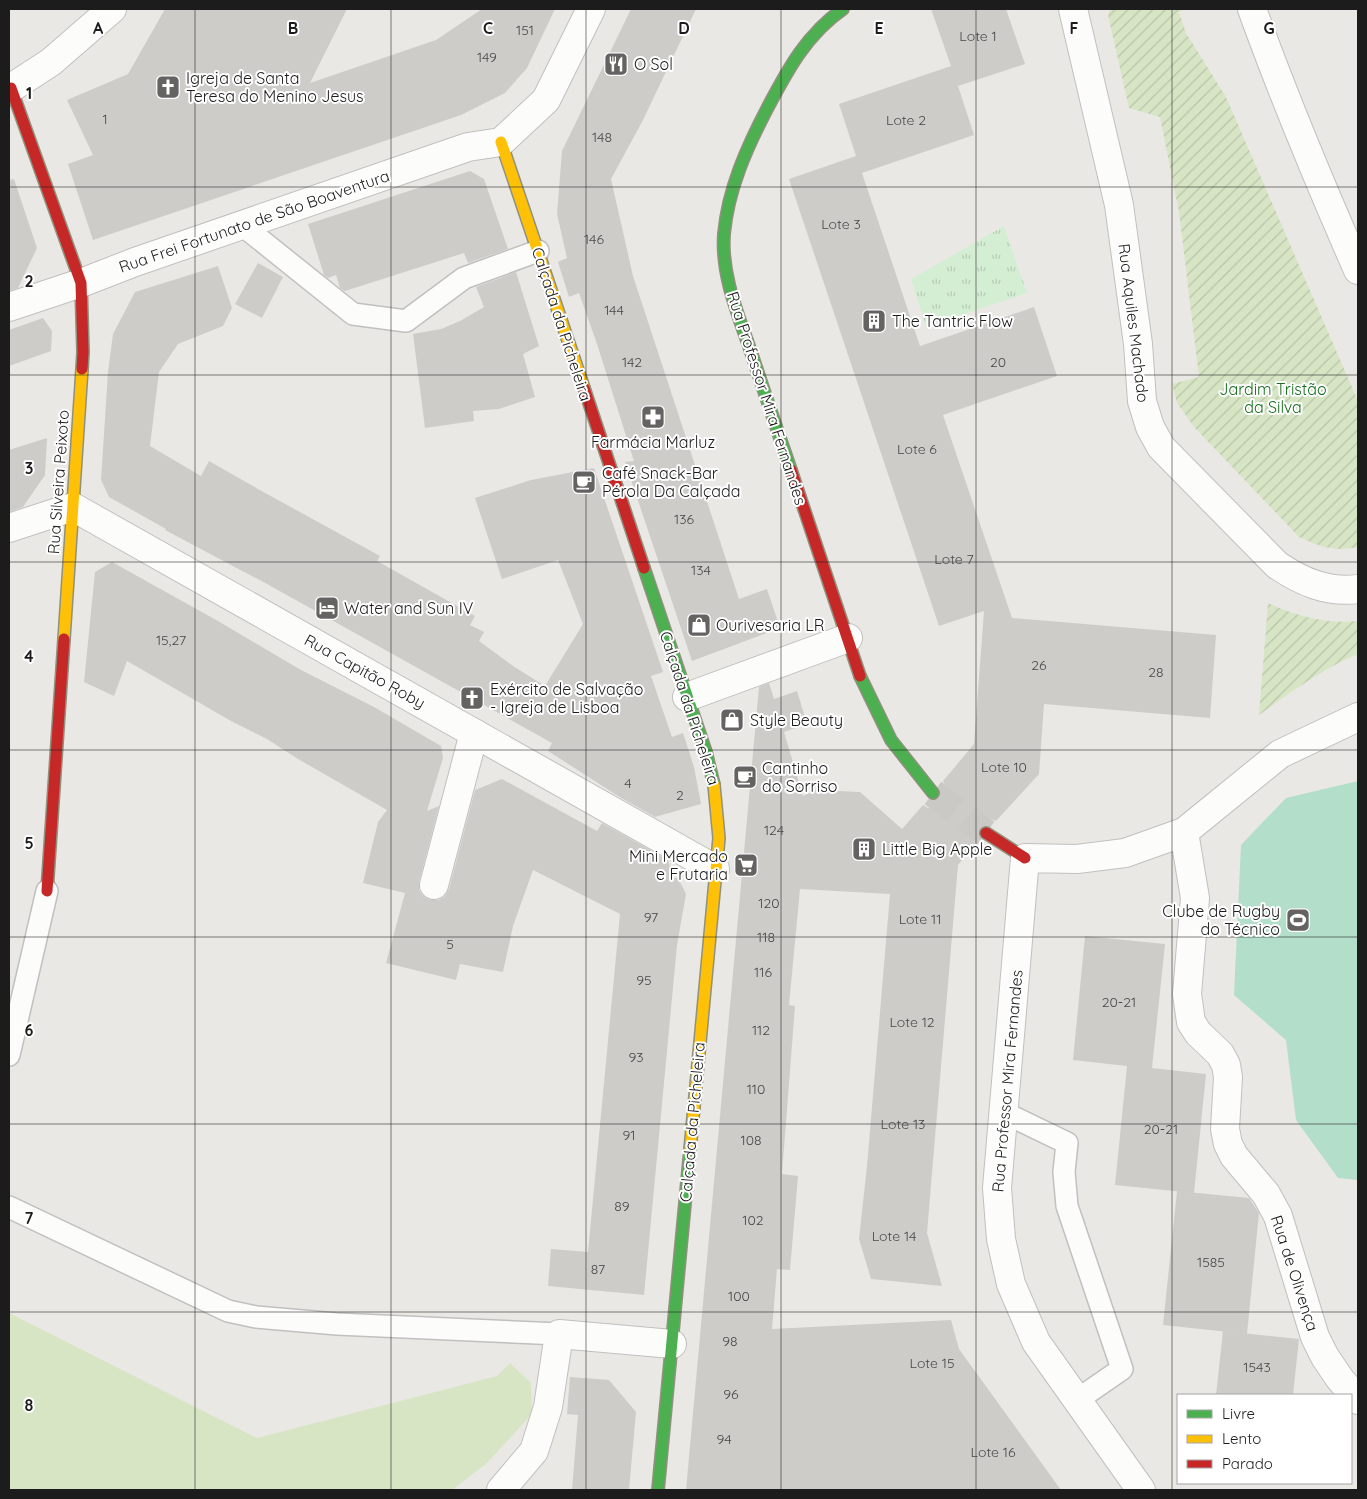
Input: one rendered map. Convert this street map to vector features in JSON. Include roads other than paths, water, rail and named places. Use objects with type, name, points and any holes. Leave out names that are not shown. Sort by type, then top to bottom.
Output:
[{"type":"street","points":[[10,88],[51,62],[112,9]]},
{"type":"street","points":[[501,142],[546,100],[591,9]]},
{"type":"street","name":"Rua Professor Mira Fernandes","points":[[843,9],[832,16],[808,39],[790,64],[738,170],[728,202],[724,237],[725,267],[731,291],[863,684],[891,740],[934,793]]},
{"type":"street","name":"Rua Aquiles Machado","points":[[1072,9],[1119,205],[1138,344],[1142,401],[1150,427],[1161,447],[1277,565],[1293,576],[1319,586],[1345,591],[1358,589]]},
{"type":"street","points":[[1252,9],[1275,73],[1327,201],[1358,270]]},
{"type":"street","name":"Rua Silveira Peixoto","points":[[10,88],[81,283],[83,352],[47,891]]},
{"type":"street","name":"Rua Frei Fortunato de São Boaventura","points":[[9,308],[135,262],[468,147],[501,142]]},
{"type":"street","name":"Calçada da Picheleira","points":[[501,142],[716,788],[719,821],[658,1490]]},
{"type":"street","points":[[9,528],[73,507]]},
{"type":"street","name":"Rua Capitão Roby","points":[[73,507],[715,869]]},
{"type":"street","points":[[687,697],[848,638]]},
{"type":"street","points":[[986,833],[1025,858],[1077,859],[1125,853],[1184,832],[1280,754],[1358,717]]},
{"type":"street","points":[[434,885],[474,733]]},
{"type":"street","name":"Rua de Olivença","points":[[1184,832],[1195,898],[1187,994],[1190,1022],[1198,1033],[1220,1054],[1226,1065],[1228,1077],[1225,1129],[1228,1144],[1234,1156],[1266,1194],[1278,1216],[1315,1337],[1325,1357],[1340,1379],[1358,1400]]},
{"type":"street","name":"Rua Professor Mira Fernandes","points":[[1025,858],[997,1188],[1001,1239],[1011,1284],[1036,1342],[1141,1490]]},
{"type":"street","points":[[501,1490],[534,1451],[548,1407],[559,1334],[672,1344]]},
{"type":"lane","points":[[242,225],[353,314],[406,321],[464,278],[538,251]]},
{"type":"lane","points":[[9,1054],[47,891]]},
{"type":"lane","points":[[1003,1112],[1067,1143],[1064,1172],[1067,1206],[1122,1369],[1077,1400]]},
{"type":"lane","points":[[9,1207],[228,1311],[256,1317],[337,1324],[559,1334]]},
{"type":"tunnel","points":[[933,793],[986,833]]},
{"type":"place","name":"O Sol","points":[[616,64]]},
{"type":"place","name":"Igreja de Santa Teresa do Menino Jesus","points":[[168,87]]},
{"type":"place","name":"The Tantric Flow","points":[[874,321]]},
{"type":"place","name":"Farmácia Marluz","points":[[653,417]]},
{"type":"place","name":"Café Snack-Bar Pérola Da Calçada","points":[[584,482]]},
{"type":"place","name":"Water and Sun IV","points":[[327,608]]},
{"type":"place","name":"Ourivesaria LR","points":[[699,625]]},
{"type":"place","name":"Exército de Salvação - Igreja de Lisboa","points":[[472,698]]},
{"type":"place","name":"Style Beauty","points":[[732,720]]},
{"type":"place","name":"Cantinho do Sorriso","points":[[745,777]]},
{"type":"place","name":"Little Big Apple","points":[[864,849]]},
{"type":"place","name":"Mini Mercado e Frutaria","points":[[746,865]]},
{"type":"place","name":"Clube de Rugby do Técnico","points":[[1298,920]]},
{"type":"park label","name":"Jardim Tristão da Silva","points":[[1273,398]]}]
